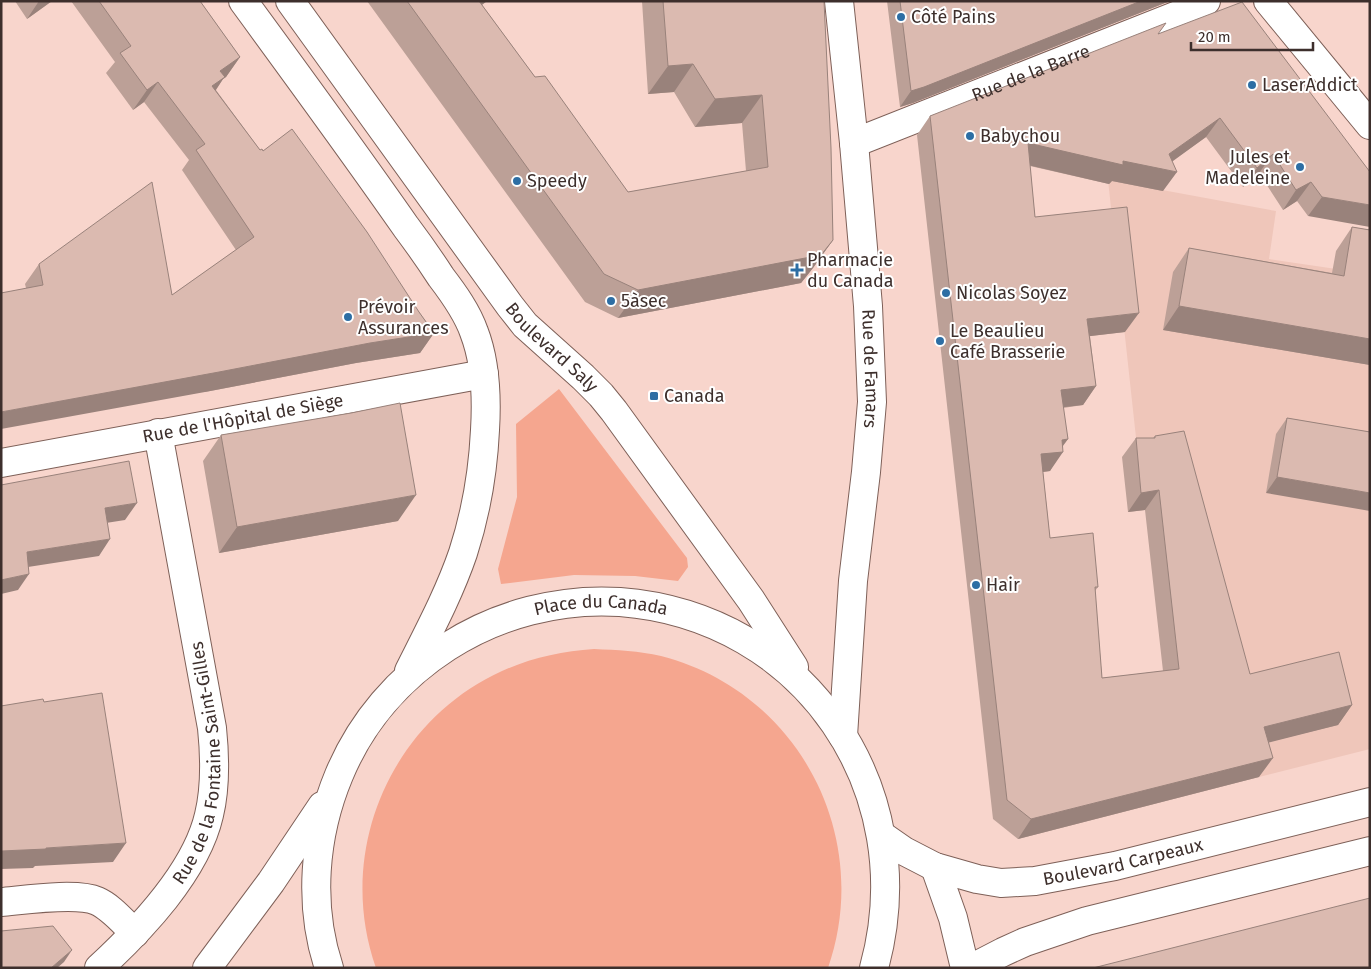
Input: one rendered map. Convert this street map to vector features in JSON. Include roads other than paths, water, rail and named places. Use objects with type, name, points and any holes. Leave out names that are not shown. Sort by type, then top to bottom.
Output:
[{"type":"main road","points":[[243,1],[450,288],[465,312],[474,332],[484,374],[486,396],[484,448],[472,521],[452,581],[436,618],[404,680]]},
{"type":"main road","name":"Boulevard Saly","points":[[290,1],[525,325],[584,378],[614,411],[751,600],[811,694]]},
{"type":"main road","name":"Rue de Famars","points":[[839,1],[868,306],[872,402],[853,581],[843,736]]},
{"type":"main road","name":"Rue de la Barre","points":[[854,144],[1193,8],[1206,1]]},
{"type":"main road","points":[[1268,1],[1368,120]]},
{"type":"main road","name":"Rue de l'Hôpital de Siège","points":[[1,463],[484,374]]},
{"type":"main road","name":"Rue de la Fontaine Saint-Gilles","points":[[99,968],[135,933],[176,883],[187,866],[202,838],[209,816],[214,773],[215,751],[212,728],[158,433]]},
{"type":"main road","name":"Place du Canada","points":[[328,968],[319,922],[317,882],[320,842],[332,791],[348,754],[362,732],[386,699],[404,680],[424,662],[469,634],[493,622],[525,612],[557,605],[584,602],[611,602],[663,608],[714,625],[750,643],[772,658],[792,675],[828,714],[843,736],[867,784],[881,835],[886,875],[886,902],[881,941],[874,968]]},
{"type":"main road","points":[[207,968],[271,882],[332,791]]},
{"type":"main road","name":"Boulevard Carpeaux","points":[[881,835],[911,855],[935,867],[977,879],[1001,882],[1041,881],[1115,866],[1370,802]]},
{"type":"main road","points":[[972,968],[1025,942],[1087,921],[1370,851]]},
{"type":"main road","points":[[935,867],[953,918],[964,968]]},
{"type":"main road","points":[[1,902],[63,897],[96,900],[108,908],[135,933]]},
{"type":"place","name":"Côté Pains","points":[[901,17]]},
{"type":"place","name":"LaserAddict","points":[[1252,85]]},
{"type":"place","name":"Babychou","points":[[970,136]]},
{"type":"place","name":"Jules et Madeleine","points":[[1300,167]]},
{"type":"place","name":"Speedy","points":[[517,181]]},
{"type":"place","name":"Pharmacie du Canada","points":[[797,270]]},
{"type":"place","name":"Nicolas Soyez","points":[[946,293]]},
{"type":"place","name":"5àsec","points":[[611,301]]},
{"type":"place","name":"Prévoir Assurances","points":[[348,317]]},
{"type":"place","name":"Le Beaulieu Café Brasserie","points":[[940,341]]},
{"type":"place","name":"Canada","points":[[654,396]]},
{"type":"place","name":"Hair","points":[[976,585]]}]
